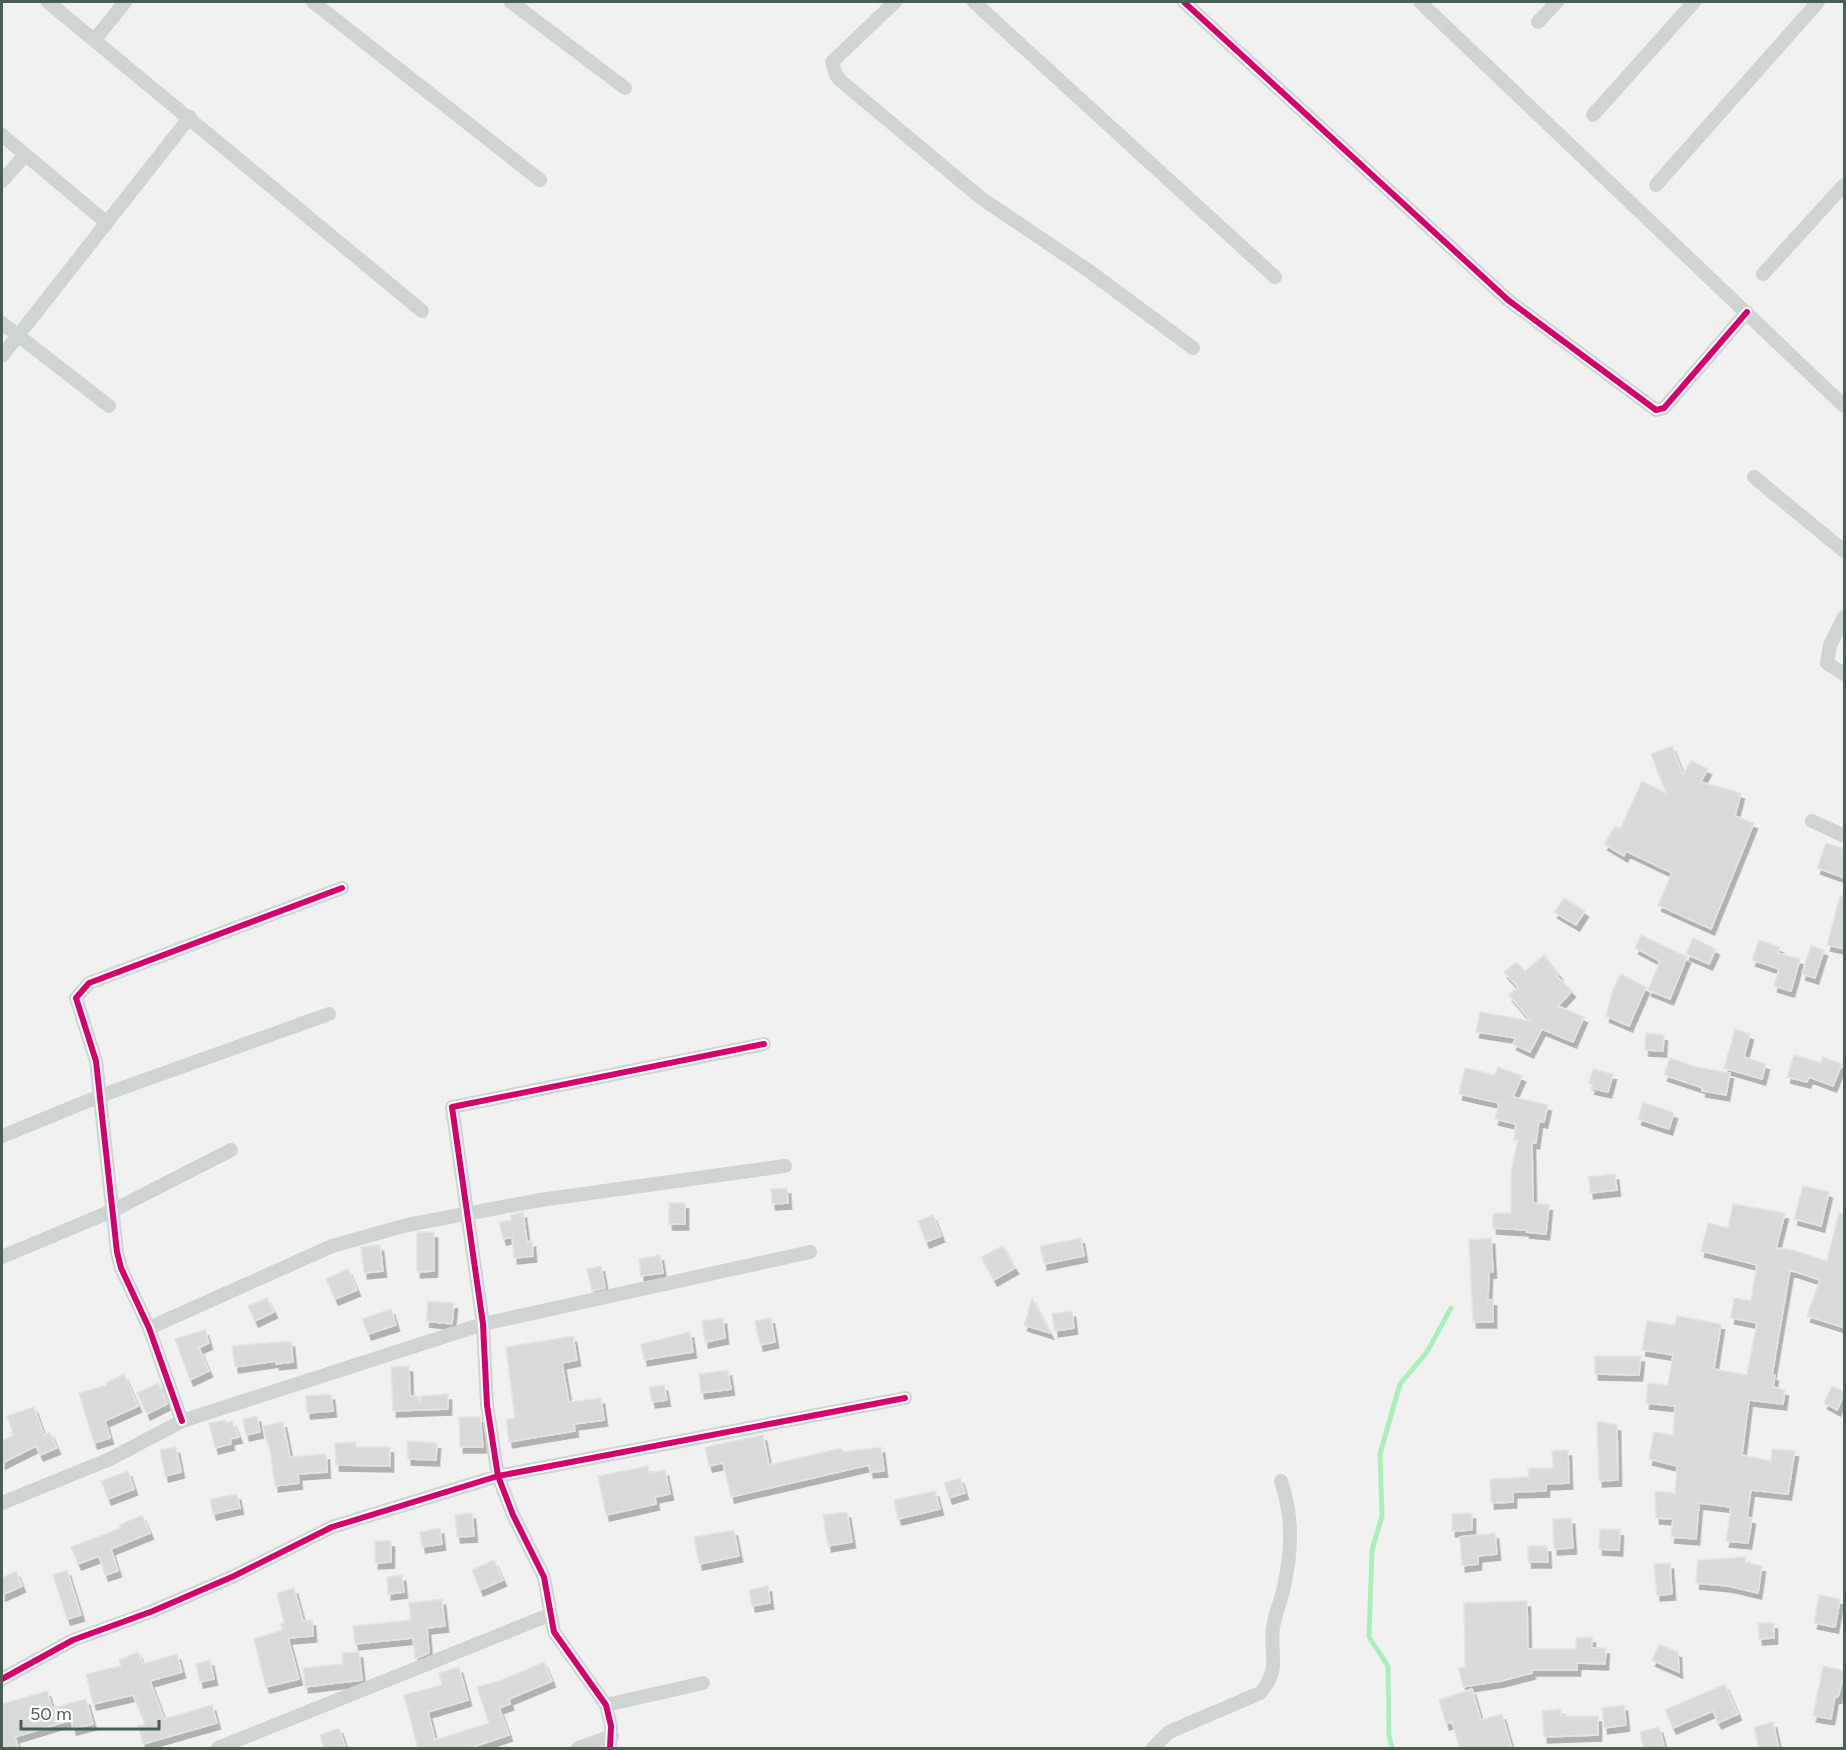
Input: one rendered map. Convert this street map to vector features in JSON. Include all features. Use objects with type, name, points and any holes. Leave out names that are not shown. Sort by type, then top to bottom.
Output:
[{"type":"street","points":[[48,2],[96,38],[422,311]]},
{"type":"street","points":[[96,38],[125,2]]},
{"type":"street","points":[[313,2],[540,180]]},
{"type":"street","points":[[511,2],[625,88]]},
{"type":"street","points":[[895,2],[832,62],[833,69],[841,81],[981,198],[1089,270],[1192,348]]},
{"type":"street","points":[[974,2],[1275,277]]},
{"type":"street","points":[[1184,2],[1508,300],[1656,410],[1664,408],[1747,312]]},
{"type":"street","points":[[1420,2],[1845,406]]},
{"type":"street","points":[[1538,22],[1557,2]]},
{"type":"street","points":[[1593,115],[1694,2]]},
{"type":"street","points":[[1656,185],[1818,2]]},
{"type":"street","points":[[2,356],[16,335],[190,117]]},
{"type":"street","points":[[2,135],[107,223]]},
{"type":"street","points":[[2,181],[25,155]]},
{"type":"street","points":[[1763,274],[1845,185]]},
{"type":"street","points":[[2,323],[110,406]]},
{"type":"street","points":[[1754,477],[1845,551]]},
{"type":"street","points":[[1845,617],[1827,653],[1827,663],[1845,674]]},
{"type":"street","points":[[1812,822],[1845,836]]},
{"type":"street","points":[[182,1421],[149,1328],[121,1268],[112,1211],[96,1061],[76,998],[89,983],[342,888]]},
{"type":"street","points":[[2,1136],[100,1096],[329,1014]]},
{"type":"street","points":[[578,1749],[611,1742],[606,1705],[554,1632],[549,1615],[549,1594],[544,1577],[513,1515],[498,1476],[487,1405],[483,1324],[452,1107],[764,1044]]},
{"type":"street","points":[[2,1257],[112,1211],[231,1149]]},
{"type":"street","points":[[149,1328],[332,1246],[407,1225],[540,1200],[785,1166]]},
{"type":"street","points":[[2,1503],[110,1459],[182,1421],[483,1324],[810,1252]]},
{"type":"street","points":[[2,1679],[73,1640],[153,1611],[234,1576],[332,1527],[498,1476],[905,1398]]},
{"type":"street","points":[[1153,1749],[1169,1732],[1260,1693],[1269,1683],[1275,1665],[1273,1629],[1284,1585],[1292,1526],[1281,1481]]},
{"type":"street","points":[[218,1749],[549,1615]]},
{"type":"street","points":[[606,1705],[703,1683]]},
{"type":"building","points":[[1672,746],[1683,775],[1691,760],[1708,769],[1701,782],[1741,793],[1735,816],[1754,823],[1711,929],[1658,905],[1672,873],[1626,851],[1624,856],[1604,844],[1615,826],[1620,829],[1642,781],[1666,793],[1651,754]]},
{"type":"building","points":[[1826,843],[1845,849],[1845,878],[1817,868]]},
{"type":"building","points":[[1840,896],[1845,896],[1845,949],[1827,945]]},
{"type":"building","points":[[1564,898],[1585,911],[1576,925],[1554,912]]},
{"type":"building","points":[[1641,935],[1687,957],[1670,999],[1648,990],[1660,961],[1635,948]]},
{"type":"building","points":[[1693,938],[1716,949],[1709,964],[1686,954]]},
{"type":"building","points":[[1759,940],[1780,947],[1778,953],[1800,959],[1791,991],[1774,986],[1779,969],[1752,960]]},
{"type":"building","points":[[1811,946],[1824,950],[1815,978],[1802,974]]},
{"type":"building","points":[[1544,955],[1559,974],[1557,976],[1572,991],[1558,1006],[1584,1017],[1573,1042],[1542,1029],[1530,1052],[1513,1044],[1516,1038],[1476,1032],[1480,1012],[1531,1021],[1509,995],[1518,987],[1504,972],[1516,962],[1525,971]]},
{"type":"building","points":[[1621,974],[1646,987],[1629,1026],[1606,1016],[1613,989]]},
{"type":"building","points":[[1735,1029],[1750,1034],[1744,1057],[1766,1064],[1762,1079],[1724,1068]]},
{"type":"building","points":[[1646,1033],[1664,1035],[1663,1051],[1645,1050]]},
{"type":"building","points":[[1794,1055],[1821,1063],[1823,1057],[1842,1064],[1833,1086],[1809,1077],[1807,1082],[1787,1077]]},
{"type":"building","points":[[1670,1058],[1696,1067],[1730,1073],[1726,1095],[1702,1091],[1703,1088],[1664,1075]]},
{"type":"building","points":[[1498,1067],[1522,1076],[1513,1097],[1548,1105],[1544,1122],[1539,1121],[1536,1143],[1532,1142],[1533,1203],[1549,1205],[1546,1234],[1493,1228],[1493,1213],[1511,1213],[1511,1171],[1518,1140],[1514,1140],[1516,1124],[1495,1119],[1499,1103],[1459,1094],[1465,1068],[1495,1075]]},
{"type":"building","points":[[1593,1069],[1613,1074],[1608,1092],[1591,1088],[1593,1085],[1589,1083]]},
{"type":"building","points":[[1643,1102],[1674,1113],[1669,1129],[1638,1119]]},
{"type":"building","points":[[1615,1174],[1617,1190],[1590,1193],[1589,1177]]},
{"type":"building","points":[[1803,1186],[1829,1192],[1821,1226],[1794,1219]]},
{"type":"building","points":[[787,1188],[788,1203],[772,1204],[771,1189]]},
{"type":"building","points":[[669,1203],[685,1203],[685,1224],[669,1224]]},
{"type":"building","points":[[1733,1204],[1785,1213],[1776,1248],[1793,1250],[1827,1261],[1839,1213],[1845,1214],[1845,1328],[1807,1316],[1820,1280],[1790,1270],[1772,1375],[1775,1375],[1773,1387],[1785,1390],[1783,1404],[1749,1400],[1742,1455],[1771,1461],[1772,1449],[1795,1451],[1788,1494],[1751,1490],[1747,1517],[1752,1518],[1748,1543],[1726,1541],[1731,1507],[1699,1503],[1696,1539],[1671,1537],[1673,1519],[1656,1518],[1655,1491],[1675,1493],[1677,1466],[1649,1459],[1654,1432],[1673,1435],[1675,1406],[1646,1403],[1648,1383],[1668,1385],[1673,1355],[1642,1350],[1647,1321],[1675,1325],[1677,1316],[1721,1324],[1714,1369],[1747,1375],[1757,1323],[1731,1318],[1734,1298],[1751,1301],[1757,1265],[1701,1251],[1708,1223],[1728,1228]]},
{"type":"building","points":[[523,1212],[527,1242],[532,1241],[533,1256],[514,1258],[512,1237],[503,1239],[499,1222],[511,1220],[511,1215]]},
{"type":"building","points":[[933,1215],[941,1236],[926,1242],[918,1221]]},
{"type":"building","points":[[417,1232],[434,1232],[434,1271],[417,1272]]},
{"type":"building","points":[[1081,1238],[1084,1256],[1044,1264],[1040,1246]]},
{"type":"building","points":[[1491,1238],[1493,1272],[1489,1272],[1488,1300],[1493,1300],[1493,1322],[1473,1322],[1469,1240]]},
{"type":"building","points":[[380,1245],[383,1271],[364,1273],[361,1247]]},
{"type":"building","points":[[1003,1246],[1015,1268],[994,1280],[981,1257]]},
{"type":"building","points":[[660,1255],[663,1273],[641,1276],[639,1259]]},
{"type":"building","points":[[601,1266],[605,1288],[592,1291],[587,1269]]},
{"type":"building","points":[[348,1269],[357,1290],[335,1299],[326,1279]]},
{"type":"building","points":[[267,1298],[274,1312],[255,1321],[248,1306]]},
{"type":"building","points":[[1032,1298],[1050,1333],[1024,1325]]},
{"type":"building","points":[[428,1301],[454,1303],[452,1324],[426,1321]]},
{"type":"building","points":[[391,1309],[396,1325],[368,1334],[362,1319]]},
{"type":"building","points":[[1072,1311],[1074,1328],[1055,1331],[1052,1314]]},
{"type":"building","points":[[723,1318],[725,1338],[705,1342],[702,1321]]},
{"type":"building","points":[[771,1318],[775,1342],[760,1345],[755,1321]]},
{"type":"building","points":[[205,1330],[209,1343],[196,1349],[199,1348],[209,1371],[190,1380],[175,1339]]},
{"type":"building","points":[[690,1332],[693,1352],[644,1360],[641,1344]]},
{"type":"building","points":[[573,1336],[577,1360],[562,1363],[569,1402],[601,1398],[604,1420],[574,1424],[575,1431],[509,1442],[506,1419],[515,1418],[506,1347]]},
{"type":"building","points":[[291,1341],[293,1362],[276,1364],[276,1361],[235,1367],[232,1346]]},
{"type":"building","points":[[1595,1356],[1641,1356],[1639,1375],[1595,1374]]},
{"type":"building","points":[[409,1366],[410,1396],[418,1396],[420,1403],[421,1396],[448,1394],[448,1409],[393,1411],[391,1367]]},
{"type":"building","points":[[728,1370],[731,1389],[701,1393],[699,1374]]},
{"type":"building","points":[[124,1374],[138,1406],[105,1421],[110,1438],[94,1443],[79,1393],[107,1385],[106,1383]]},
{"type":"building","points":[[158,1383],[167,1404],[147,1414],[137,1393]]},
{"type":"building","points":[[664,1385],[667,1400],[652,1402],[649,1387]]},
{"type":"building","points":[[1832,1386],[1845,1392],[1837,1410],[1824,1403]]},
{"type":"building","points":[[331,1394],[333,1411],[307,1413],[306,1396]]},
{"type":"building","points":[[34,1407],[44,1435],[50,1432],[57,1448],[40,1455],[36,1446],[2,1463],[2,1441],[13,1435],[7,1416]]},
{"type":"building","points":[[257,1416],[260,1432],[246,1435],[243,1419]]},
{"type":"building","points":[[459,1417],[480,1417],[483,1447],[460,1447]]},
{"type":"building","points":[[225,1420],[226,1423],[232,1421],[239,1437],[230,1439],[231,1444],[215,1448],[209,1423]]},
{"type":"building","points":[[1597,1421],[1617,1425],[1618,1480],[1599,1481]]},
{"type":"building","points":[[283,1422],[290,1457],[326,1454],[327,1472],[298,1474],[299,1483],[275,1486],[269,1443],[267,1444],[263,1426]]},
{"type":"building","points":[[763,1435],[769,1465],[842,1448],[843,1452],[881,1447],[884,1471],[870,1472],[869,1465],[731,1497],[723,1463],[709,1466],[705,1447]]},
{"type":"building","points":[[407,1441],[437,1443],[436,1460],[408,1459]]},
{"type":"building","points":[[356,1442],[356,1447],[390,1447],[390,1466],[336,1465],[335,1443]]},
{"type":"building","points":[[176,1447],[181,1472],[165,1476],[160,1450]]},
{"type":"building","points":[[1568,1450],[1569,1483],[1546,1484],[1546,1491],[1513,1492],[1513,1502],[1491,1503],[1490,1479],[1529,1477],[1528,1468],[1553,1468],[1552,1451]]},
{"type":"building","points":[[648,1466],[649,1473],[665,1470],[670,1494],[655,1497],[656,1504],[606,1515],[598,1476]]},
{"type":"building","points":[[128,1471],[134,1489],[108,1499],[101,1481]]},
{"type":"building","points":[[960,1478],[965,1493],[949,1498],[944,1483]]},
{"type":"building","points":[[935,1491],[940,1509],[898,1519],[894,1500]]},
{"type":"building","points":[[237,1494],[240,1508],[213,1514],[210,1499]]},
{"type":"building","points":[[847,1512],[852,1542],[828,1546],[823,1515]]},
{"type":"building","points":[[472,1513],[474,1536],[457,1537],[455,1515]]},
{"type":"building","points":[[1472,1513],[1472,1530],[1452,1531],[1452,1514]]},
{"type":"building","points":[[142,1515],[150,1533],[111,1549],[118,1571],[105,1575],[99,1556],[78,1564],[71,1547],[121,1528],[119,1525]]},
{"type":"building","points":[[1571,1518],[1573,1548],[1554,1549],[1553,1519]]},
{"type":"building","points":[[440,1528],[442,1544],[422,1547],[420,1532]]},
{"type":"building","points":[[1600,1529],[1620,1530],[1619,1550],[1599,1549]]},
{"type":"building","points":[[734,1530],[739,1556],[699,1564],[694,1537]]},
{"type":"building","points":[[1495,1533],[1497,1554],[1478,1556],[1478,1564],[1462,1566],[1460,1537]]},
{"type":"building","points":[[375,1541],[391,1541],[391,1562],[375,1563]]},
{"type":"building","points":[[1528,1546],[1547,1546],[1548,1562],[1528,1562]]},
{"type":"building","points":[[1746,1557],[1745,1563],[1762,1566],[1758,1593],[1728,1586],[1696,1583],[1698,1560]]},
{"type":"building","points":[[494,1560],[503,1580],[480,1590],[472,1570]]},
{"type":"building","points":[[1670,1563],[1672,1594],[1657,1595],[1654,1564]]},
{"type":"building","points":[[67,1570],[81,1615],[67,1619],[53,1575]]},
{"type":"building","points":[[16,1571],[22,1586],[2,1595],[2,1578]]},
{"type":"building","points":[[402,1575],[404,1592],[388,1594],[387,1577]]},
{"type":"building","points":[[768,1586],[770,1603],[752,1606],[749,1590]]},
{"type":"building","points":[[294,1588],[303,1621],[312,1620],[313,1636],[288,1638],[299,1679],[266,1687],[254,1639],[282,1630],[281,1623],[284,1623],[277,1593]]},
{"type":"building","points":[[1819,1595],[1840,1599],[1835,1627],[1814,1623]]},
{"type":"building","points":[[442,1599],[445,1626],[427,1628],[429,1653],[415,1659],[413,1638],[355,1644],[353,1626],[411,1620],[409,1603]]},
{"type":"building","points":[[1527,1601],[1528,1649],[1576,1649],[1576,1638],[1592,1637],[1592,1648],[1606,1648],[1605,1664],[1577,1663],[1577,1670],[1531,1670],[1532,1673],[1501,1681],[1463,1687],[1459,1668],[1465,1667],[1464,1603]]},
{"type":"building","points":[[1758,1623],[1774,1623],[1774,1638],[1759,1639]]},
{"type":"building","points":[[1659,1644],[1678,1652],[1679,1672],[1652,1660]]},
{"type":"building","points":[[138,1652],[143,1664],[177,1654],[182,1672],[150,1681],[164,1719],[212,1705],[217,1723],[143,1744],[138,1726],[145,1724],[133,1695],[93,1704],[86,1674],[121,1666],[119,1660]]},
{"type":"building","points":[[359,1652],[362,1680],[305,1687],[303,1668],[343,1664],[342,1653]]},
{"type":"building","points":[[210,1660],[214,1679],[200,1682],[196,1664]]},
{"type":"building","points":[[544,1662],[552,1681],[509,1699],[510,1704],[499,1708],[509,1735],[467,1749],[418,1749],[404,1695],[442,1685],[439,1673],[459,1667],[468,1700],[428,1712],[435,1740],[489,1723],[477,1687],[502,1680]]},
{"type":"building","points":[[1823,1666],[1845,1671],[1838,1697],[1835,1696],[1831,1719],[1813,1716]]},
{"type":"building","points":[[1725,1684],[1738,1714],[1718,1723],[1713,1711],[1673,1728],[1665,1710]]},
{"type":"building","points":[[1472,1689],[1481,1720],[1502,1714],[1512,1749],[1460,1749],[1452,1722],[1446,1724],[1439,1700]]},
{"type":"building","points":[[47,1691],[52,1708],[86,1699],[93,1724],[73,1729],[71,1720],[15,1737],[19,1749],[2,1749],[2,1704]]},
{"type":"building","points":[[1624,1705],[1626,1725],[1604,1728],[1602,1708]]},
{"type":"building","points":[[1561,1709],[1561,1716],[1598,1716],[1598,1735],[1544,1737],[1542,1711]]},
{"type":"building","points":[[1773,1722],[1779,1749],[1759,1749],[1754,1727]]},
{"type":"building","points":[[1659,1727],[1665,1749],[1644,1749],[1640,1732]]},
{"type":"building","points":[[339,1728],[346,1749],[324,1749],[320,1735]]},
{"type":"waterway","points":[[1392,1748],[1389,1735],[1388,1666],[1369,1637],[1372,1550],[1382,1516],[1380,1454],[1400,1384],[1427,1352],[1451,1308]]},
{"type":"cycle path","points":[[1184,2],[1508,300],[1656,410],[1664,408],[1747,312]]},
{"type":"cycle path","points":[[182,1421],[149,1328],[121,1268],[117,1252],[96,1061],[76,998],[89,983],[342,888]]},
{"type":"cycle path","points":[[610,1748],[611,1726],[606,1705],[554,1632],[544,1577],[513,1515],[498,1476],[487,1405],[483,1324],[452,1107],[764,1044]]},
{"type":"cycle path","points":[[2,1679],[73,1640],[153,1611],[234,1576],[332,1527],[498,1476],[905,1398]]}]
